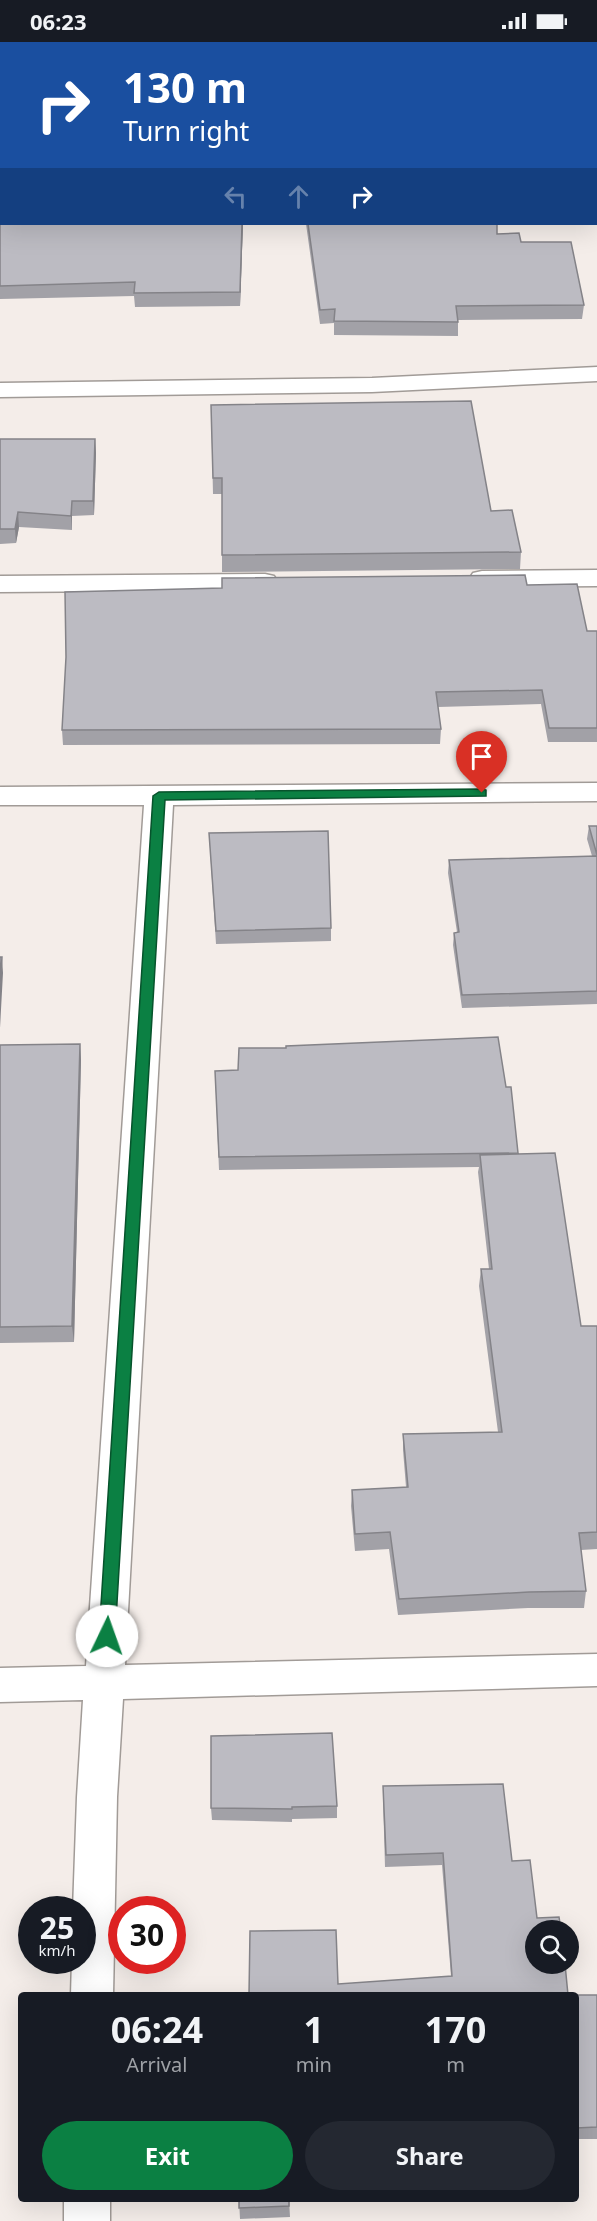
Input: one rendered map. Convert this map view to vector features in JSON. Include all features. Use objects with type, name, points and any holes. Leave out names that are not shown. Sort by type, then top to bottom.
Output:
[{"type":"street","points":[[0,390],[372,385],[597,374]]},
{"type":"street","points":[[454,580],[597,578]]},
{"type":"street","points":[[0,584],[286,581]]},
{"type":"street","points":[[0,796],[597,792]]},
{"type":"street","points":[[92,1992],[97,1797],[159,796]]},
{"type":"street","points":[[0,1685],[597,1670]]},
{"type":"street","points":[[87,2202],[87,2221]]},
{"type":"building","points":[[0,225],[242,225],[240,292],[134,293],[135,282],[0,286]]},
{"type":"building","points":[[308,225],[497,225],[497,234],[519,233],[521,242],[571,242],[584,305],[456,306],[458,322],[334,321],[335,309],[320,310]]},
{"type":"building","points":[[471,401],[491,511],[512,510],[521,552],[222,555],[222,478],[213,478],[211,405]]},
{"type":"building","points":[[0,439],[95,439],[93,501],[72,501],[71,516],[18,512],[15,529],[0,529]]},
{"type":"building","points":[[525,575],[527,585],[577,584],[587,631],[597,631],[597,728],[549,728],[542,690],[436,692],[441,729],[62,730],[66,657],[65,592],[222,588],[222,578]]},
{"type":"building","points":[[589,826],[597,826],[597,855]]},
{"type":"building","points":[[328,831],[331,928],[216,931],[209,833]]},
{"type":"building","points":[[597,856],[597,991],[462,995],[454,933],[459,932],[449,860]]},
{"type":"building","points":[[0,957],[2,957],[0,984]]},
{"type":"building","points":[[498,1037],[506,1087],[511,1087],[518,1153],[219,1157],[215,1071],[238,1070],[239,1048],[286,1048],[286,1046]]},
{"type":"building","points":[[80,1044],[72,1326],[0,1327],[0,1045]]},
{"type":"building","points":[[555,1153],[581,1326],[597,1326],[597,1532],[579,1533],[586,1591],[399,1599],[390,1532],[355,1534],[352,1490],[408,1487],[403,1434],[502,1432],[481,1269],[492,1269],[480,1155]]},
{"type":"building","points":[[332,1733],[337,1806],[292,1807],[292,1809],[211,1808],[211,1736]]},
{"type":"building","points":[[503,1784],[512,1861],[530,1860],[537,1918],[559,1917],[559,1920],[525,1920],[525,1974],[566,1974],[568,1992],[249,1992],[250,1931],[336,1930],[338,1984],[452,1976],[443,1853],[386,1855],[383,1786]]},
{"type":"building","points":[[579,1995],[597,1995],[597,2127],[579,2128]]},
{"type":"building","points":[[239,2202],[289,2202],[289,2206],[239,2208]]},
{"type":"route","points":[[107,1636],[159,796],[482,793]]}]
